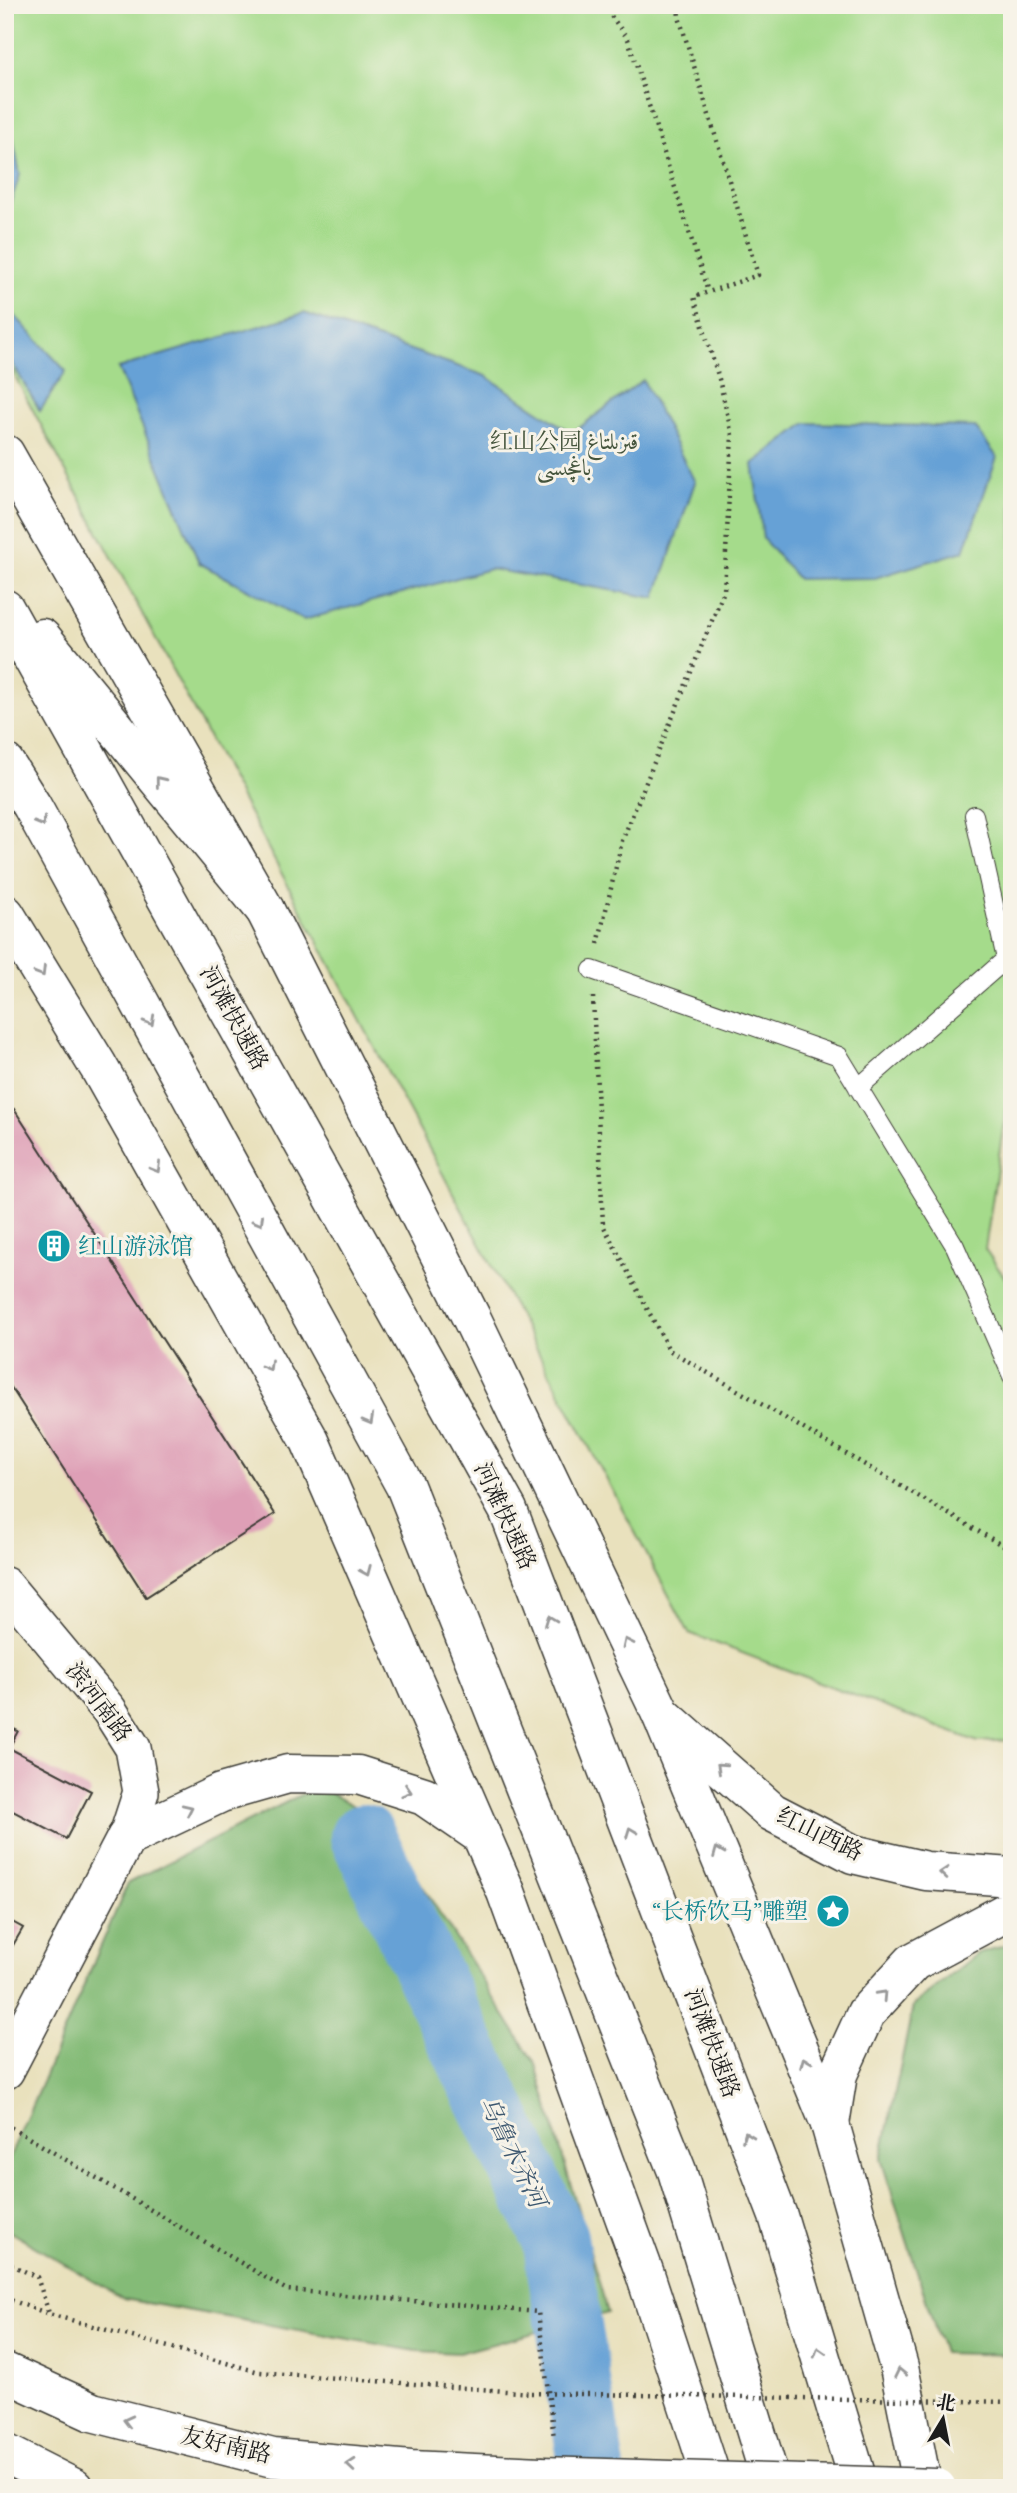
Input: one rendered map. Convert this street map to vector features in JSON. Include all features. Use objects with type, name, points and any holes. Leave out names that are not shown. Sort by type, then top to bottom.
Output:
[{"type":"main road","points":[[5,454],[265,910],[472,1319],[662,1714],[830,2124],[899,2367],[923,2488]]},
{"type":"main road","points":[[5,594],[265,910]]},
{"type":"main road","name":"河滩快速路","points":[[5,609],[508,1510],[778,2216],[860,2488]]},
{"type":"main road","points":[[5,763],[32,806],[405,1486],[677,2171],[773,2488]]},
{"type":"main road","points":[[5,914],[98,1066],[310,1441],[506,1892],[645,2274],[715,2488]]},
{"type":"main road","name":"红山西路","points":[[662,1714],[772,1812],[853,1854],[926,1871],[1012,1877]]},
{"type":"main road","points":[[5,2070],[127,1838],[221,1793],[288,1774],[358,1774],[424,1796],[481,1835]]},
{"type":"main road","points":[[830,2124],[838,2074],[866,2014],[913,1962],[1012,1909]]},
{"type":"main road","name":"友好南路","points":[[5,2372],[92,2412],[273,2458],[411,2470],[548,2462],[937,2488]]},
{"type":"main road","points":[[5,2453],[74,2488]]},
{"type":"street","name":"滨河南路","points":[[5,1585],[109,1710],[133,1748],[141,1791],[127,1838]]},
{"type":"lane","points":[[858,1088],[1006,959],[974,815]]},
{"type":"lane","points":[[592,970],[839,1056],[955,1246],[1012,1376]]},
{"type":"path","points":[[603,5],[628,39],[708,292]]},
{"type":"path","points":[[678,5],[679,17],[758,275],[694,297],[719,379],[732,435],[724,591],[622,841],[592,970],[603,1225],[669,1350],[1012,1551]]},
{"type":"path","points":[[5,2124],[287,2290],[538,2312],[548,2462]]},
{"type":"path","points":[[5,2262],[37,2277],[49,2314]]},
{"type":"path","points":[[5,2298],[49,2314],[259,2372],[531,2393],[1012,2402]]},
{"type":"green space","name":"红山公园 قىزىلتاغ باغچىسى","points":[[5,5],[1012,5],[1012,1068],[985,1249],[1012,1288],[1012,1740],[978,1742],[689,1633],[5,358]]},
{"type":"green space","points":[[318,1786],[382,1822],[536,2065],[608,2313],[459,2353],[416,2351],[124,2299],[5,2229],[5,2168],[128,1883]]},
{"type":"green space","points":[[1012,1944],[1012,2355],[943,2353],[881,2159],[913,2006],[978,1953]]},
{"type":"water","points":[[5,95],[20,175],[5,219]]},
{"type":"water","points":[[5,305],[66,371],[40,411],[5,351]]},
{"type":"water","points":[[304,313],[486,376],[572,433],[643,380],[695,482],[655,598],[490,569],[304,620],[199,563],[118,368]]},
{"type":"water","points":[[806,423],[975,427],[997,457],[964,551],[875,578],[798,579],[763,539],[753,464]]},
{"type":"building","name":"红山游泳馆","points":[[14,1109],[275,1514],[146,1597],[5,1378],[5,1115]]},
{"type":"building","points":[[5,1725],[18,1731],[9,1748],[91,1791],[66,1839],[5,1807]]},
{"type":"building","points":[[5,1918],[23,1928],[5,1959]]},
{"type":"waterway","name":"乌鲁木齐河","points":[[363,1837],[555,2238],[595,2488]]},
{"type":"place","name":"红山游泳馆","points":[[54,1246]]},
{"type":"place","name":"“长桥饮马”雕塑","points":[[833,1911]]}]
